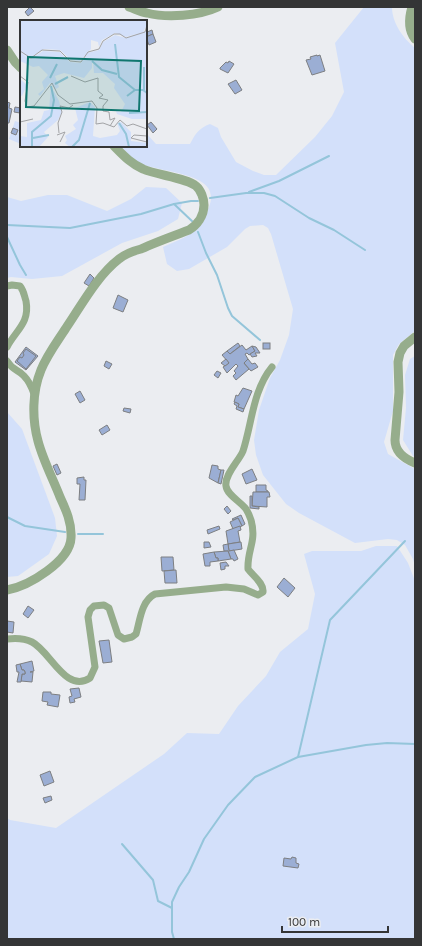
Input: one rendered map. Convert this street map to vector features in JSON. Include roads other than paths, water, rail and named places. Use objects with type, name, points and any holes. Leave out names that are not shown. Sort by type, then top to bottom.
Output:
[{"type":"street","points":[[129,7],[147,13],[162,15],[196,14],[218,7]]},
{"type":"street","points":[[412,7],[409,23],[415,39]]},
{"type":"street","points":[[7,50],[14,62],[20,67]]},
{"type":"street","points":[[7,590],[13,589],[38,577],[52,567],[67,553],[70,547],[71,529],[69,518],[43,457],[38,441],[34,416],[35,396],[40,370],[82,304],[110,267],[120,258],[130,253],[194,227],[202,215],[204,208],[204,201],[196,186],[188,182],[143,170],[133,165],[115,147]]},
{"type":"street","points":[[7,286],[20,286],[24,291],[27,314],[23,325],[7,347]]},
{"type":"street","points":[[415,337],[404,346],[400,353],[398,362],[399,392],[395,444],[400,454],[415,463]]},
{"type":"street","points":[[7,361],[11,367],[25,376],[32,386],[35,396]]},
{"type":"street","points":[[7,639],[24,639],[32,642],[68,678],[76,682],[80,682],[90,678],[95,667],[88,617],[90,610],[94,606],[104,605],[109,608],[118,635],[124,639],[132,637],[136,634],[143,607],[150,596],[155,594],[226,587],[244,589],[258,595],[263,592],[264,589],[248,569],[254,539],[250,519],[246,509],[228,492],[226,482],[232,468],[243,452],[257,397],[265,375],[272,367]]},
{"type":"waterway","points":[[249,192],[279,181],[329,156]]},
{"type":"waterway","points":[[210,198],[246,193],[264,193],[275,196],[309,218],[334,230],[365,250]]},
{"type":"waterway","points":[[7,225],[70,228],[141,214],[174,204],[198,201]]},
{"type":"waterway","points":[[174,204],[193,222]]},
{"type":"waterway","points":[[198,232],[217,275],[232,316],[260,340]]},
{"type":"waterway","points":[[7,237],[26,275]]},
{"type":"waterway","points":[[7,517],[25,526],[65,532]]},
{"type":"waterway","points":[[78,534],[103,534]]},
{"type":"waterway","points":[[298,757],[330,620],[405,541]]},
{"type":"waterway","points":[[174,939],[172,932],[172,902],[179,887],[189,872],[204,839],[228,805],[255,777],[298,757],[366,745],[387,743],[415,744]]},
{"type":"waterway","points":[[122,844],[153,880],[158,901],[172,908]]}]
